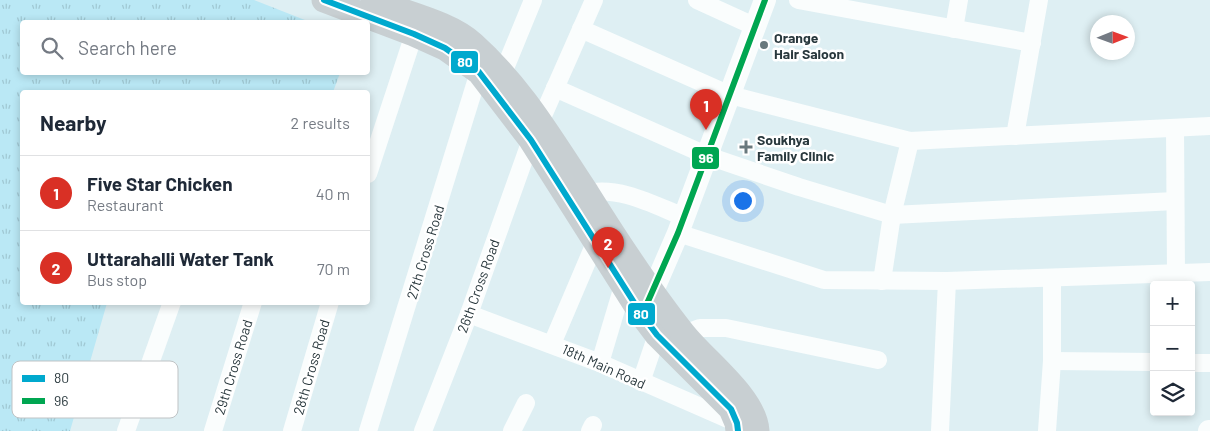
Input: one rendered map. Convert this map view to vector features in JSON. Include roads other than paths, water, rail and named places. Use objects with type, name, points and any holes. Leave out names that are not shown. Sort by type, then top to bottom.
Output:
[{"type":"main road","points":[[324,0],[414,34],[445,48],[491,73]]},
{"type":"main road","points":[[373,0],[444,27],[471,42],[491,73],[587,193],[654,306],[657,335],[731,409],[744,428],[756,420],[744,399],[684,334],[654,306],[623,286],[595,243],[536,131]]},
{"type":"street","name":"27th Cross Road","points":[[368,431],[491,73],[533,0]]},
{"type":"street","name":"26th Cross Road","points":[[423,431],[469,314],[536,131],[594,0]]},
{"type":"street","points":[[696,0],[756,27]]},
{"type":"street","points":[[654,306],[681,225],[765,0]]},
{"type":"street","points":[[798,0],[879,7],[954,29],[1032,43]]},
{"type":"street","points":[[954,29],[959,0]]},
{"type":"street","points":[[1015,136],[1039,0]]},
{"type":"street","points":[[581,28],[730,95],[910,141],[1210,126]]},
{"type":"street","points":[[370,168],[414,34]]},
{"type":"street","points":[[555,88],[708,156],[798,187],[892,215],[1175,201]]},
{"type":"street","points":[[1175,129],[1176,274]]},
{"type":"street","points":[[882,280],[892,215],[910,141]]},
{"type":"street","points":[[587,193],[601,190],[619,192],[681,225],[824,280],[947,281],[1052,279],[1210,272]]},
{"type":"street","points":[[552,344],[595,243]]},
{"type":"street","points":[[1047,431],[1052,361],[1052,279]]},
{"type":"street","points":[[940,431],[947,281]]},
{"type":"street","points":[[600,363],[623,286]]},
{"type":"street","points":[[151,361],[171,305]]},
{"type":"street","name":"29th Cross Road","points":[[213,431],[252,305]]},
{"type":"street","name":"28th Cross Road","points":[[292,431],[329,305]]},
{"type":"street","name":"18th Main Road","points":[[469,314],[600,363],[744,428]]},
{"type":"street","points":[[684,334],[700,328],[726,328],[878,360]]},
{"type":"street","points":[[641,382],[657,335]]},
{"type":"street","points":[[1052,361],[1150,362]]},
{"type":"street","points":[[1195,363],[1210,363]]},
{"type":"street","points":[[512,431],[526,403]]},
{"type":"street","points":[[126,431],[131,418]]},
{"type":"place","name":"Orange Hair Saloon","points":[[764,45]]},
{"type":"place","name":"Five Star Chicken","points":[[706,130]]},
{"type":"place","name":"Soukhya Family Clinic","points":[[746,147]]},
{"type":"place","name":"Uttarahalli Water Tank","points":[[608,268]]}]
